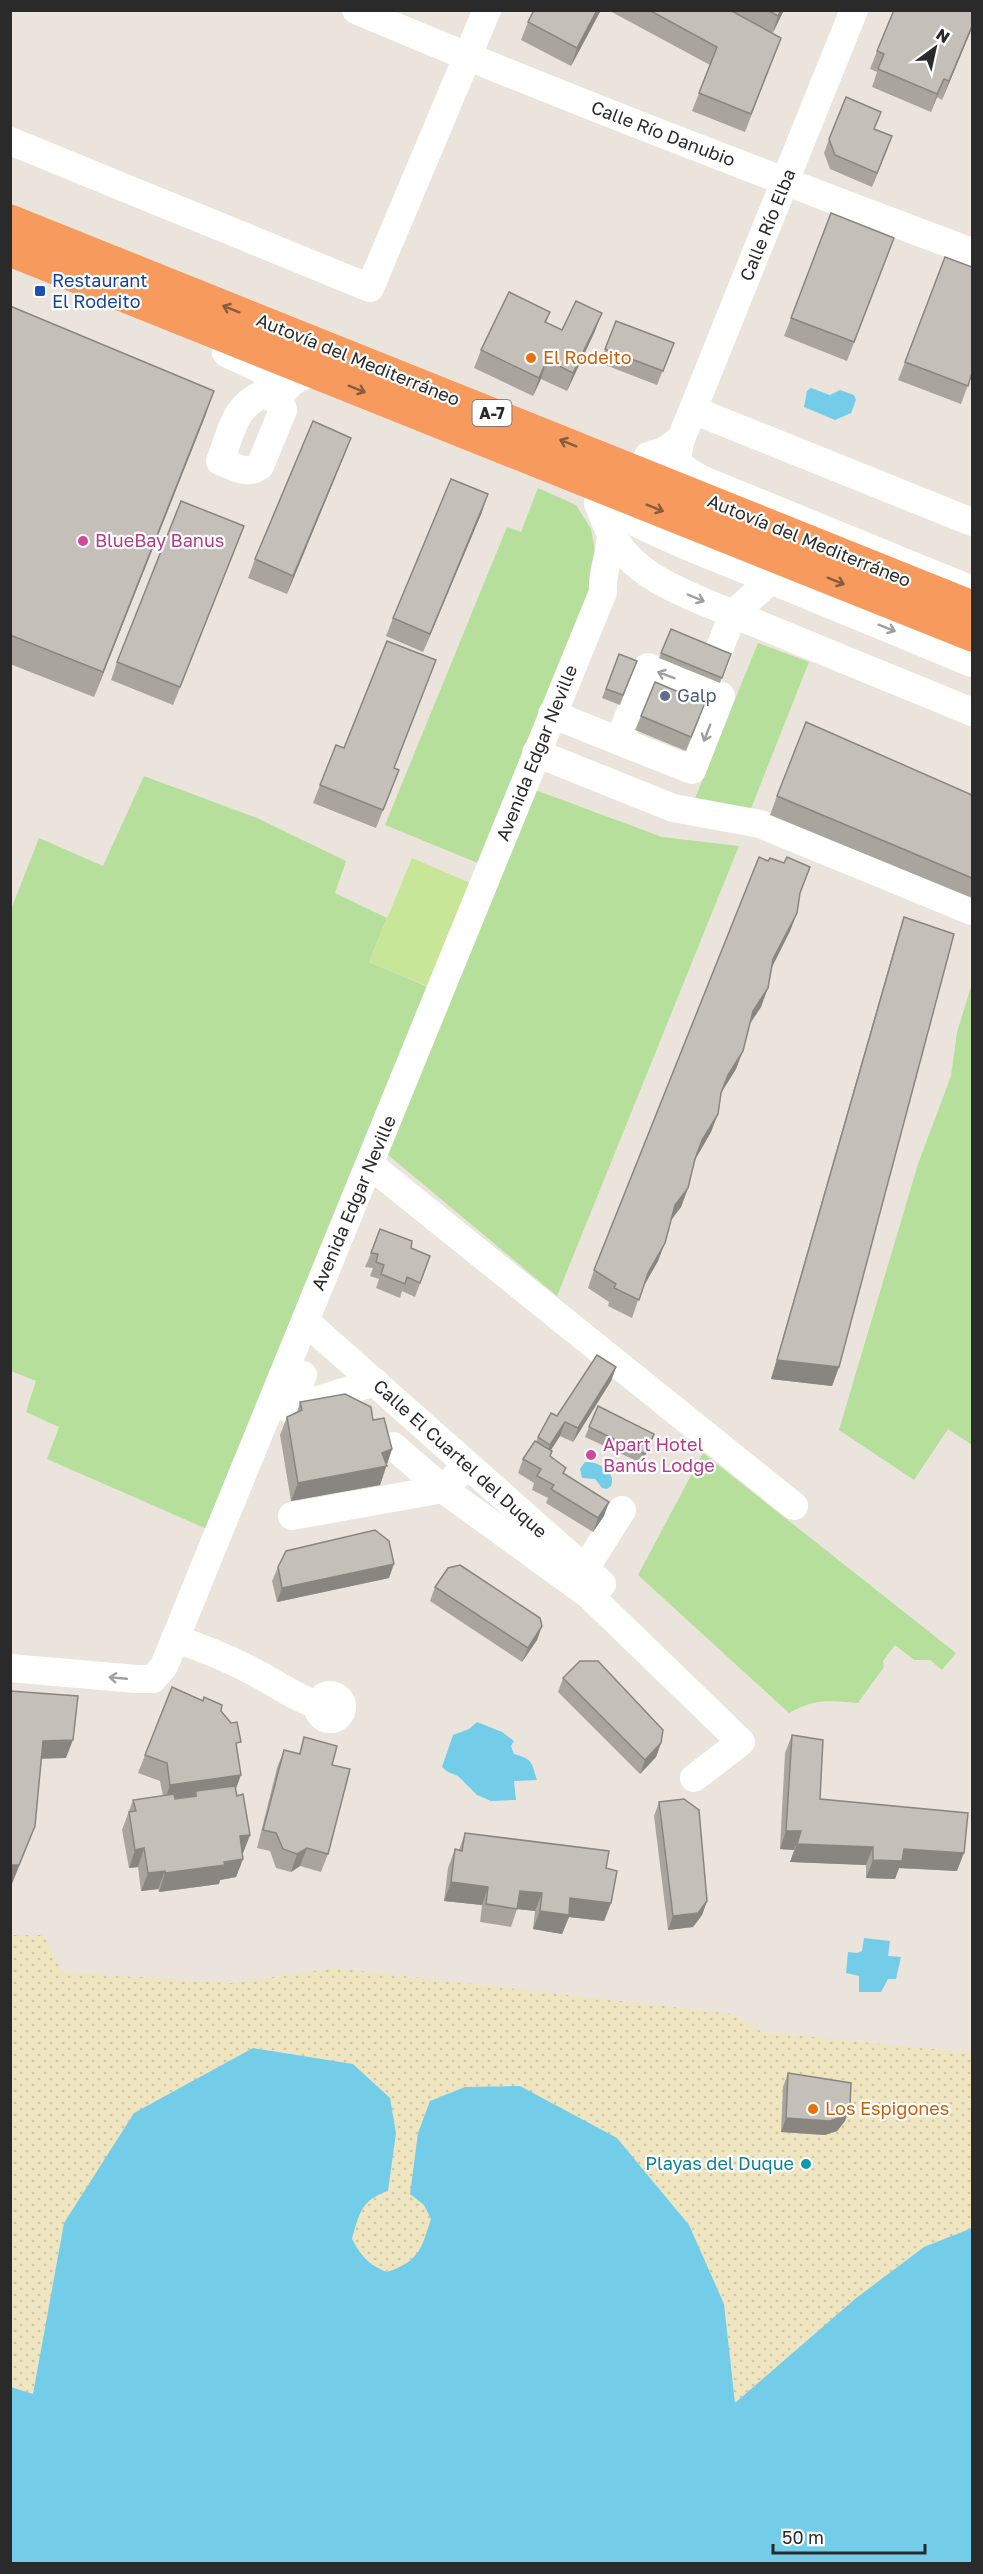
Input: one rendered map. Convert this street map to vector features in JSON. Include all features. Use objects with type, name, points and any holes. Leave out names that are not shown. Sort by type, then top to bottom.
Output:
[{"type":"highway","name":"Autovía del Mediterráneo","points":[[15,229],[312,371],[972,636]]},
{"type":"highway","name":"Autovía del Mediterráneo","points":[[15,229],[602,457],[972,607]]},
{"type":"highway","points":[[403,408],[461,440],[558,481],[597,503]]},
{"type":"highway","points":[[602,457],[628,459],[648,456]]},
{"type":"highway","points":[[719,486],[842,554]]},
{"type":"highway","points":[[926,588],[972,600]]},
{"type":"street","name":"Calle Río Danubio","points":[[356,10],[468,57],[785,182],[972,252]]},
{"type":"street","points":[[10,141],[370,288],[487,10]]},
{"type":"street","name":"Calle Río Elba","points":[[681,439],[854,10]]},
{"type":"street","points":[[10,265],[258,366],[269,378],[273,395],[292,381],[312,371]]},
{"type":"street","points":[[693,410],[972,522]]},
{"type":"street","points":[[648,456],[664,451],[681,439]]},
{"type":"street","points":[[681,439],[677,454],[679,464],[685,470],[972,590]]},
{"type":"street","points":[[597,503],[611,534],[629,556],[663,585]]},
{"type":"street","points":[[597,503],[635,524],[687,547],[972,663]]},
{"type":"street","name":"Avenida Edgar Neville","points":[[10,1668],[144,1679],[153,1678],[159,1673],[171,1649],[370,1165],[603,592],[602,581],[608,560],[611,534]]},
{"type":"street","points":[[704,689],[733,614],[771,580]]},
{"type":"street","points":[[603,592],[623,582],[643,581],[663,585],[972,712]]},
{"type":"street","points":[[552,714],[619,741],[692,770],[721,696],[648,667],[619,741]]},
{"type":"street","points":[[536,753],[673,808],[760,824],[972,911]]},
{"type":"street","points":[[370,1165],[794,1506]]},
{"type":"street","name":"Calle El Cuartel del Duque","points":[[305,1320],[364,1386],[467,1465],[616,1597]]},
{"type":"street","points":[[393,1446],[443,1489],[589,1595],[741,1742],[694,1778]]},
{"type":"street","points":[[292,1515],[443,1489],[467,1465]]},
{"type":"street","points":[[585,1569],[622,1510]]},
{"type":"street","points":[[171,1649],[235,1663],[300,1699],[318,1705]]},
{"type":"green space","points":[[538,488],[576,505],[591,529],[596,557],[593,584],[478,863],[385,825],[507,527],[521,532]]},
{"type":"green space","points":[[758,643],[809,662],[750,811],[694,801]]},
{"type":"green space","points":[[144,776],[257,818],[346,861],[335,893],[387,918],[369,962],[428,987],[207,1529],[47,1459],[59,1427],[26,1412],[36,1381],[11,1371],[10,912],[39,838],[103,866]]},
{"type":"green space","points":[[530,788],[662,837],[739,846],[557,1296],[381,1149]]},
{"type":"green space","points":[[412,858],[475,885],[432,988],[369,962]]},
{"type":"green space","points":[[972,984],[972,1445],[948,1429],[914,1480],[839,1430],[918,1164],[951,1076],[957,1032]]},
{"type":"green space","points":[[703,1453],[956,1653],[942,1670],[930,1660],[914,1660],[895,1645],[883,1661],[884,1667],[858,1703],[815,1703],[789,1713],[638,1575]]},
{"type":"sand","name":"Playas del Duque","points":[[11,1935],[44,1935],[62,1972],[231,1983],[335,1968],[733,2014],[762,2032],[972,2053],[972,2228],[924,2247],[855,2299],[735,2403],[724,2304],[689,2225],[617,2138],[424,2205],[431,2219],[418,2253],[413,2259],[387,2272],[366,2259],[352,2239],[360,2212],[372,2197],[64,2223],[33,2395],[11,2387]]},
{"type":"water","points":[[811,388],[830,395],[840,390],[854,395],[856,400],[851,413],[835,420],[804,407],[807,391]]},
{"type":"water","points":[[585,1462],[595,1463],[605,1468],[611,1476],[611,1486],[607,1489],[602,1488],[595,1479],[582,1478],[580,1469]]},
{"type":"water","points":[[477,1722],[502,1732],[514,1741],[511,1746],[514,1754],[525,1758],[532,1765],[537,1780],[514,1781],[516,1800],[491,1801],[477,1795],[458,1776],[442,1767],[453,1735],[469,1729]]},
{"type":"water","points":[[864,1938],[890,1941],[888,1956],[901,1957],[896,1979],[888,1979],[881,1992],[859,1992],[859,1976],[846,1973],[848,1952],[862,1951]]},
{"type":"water","points":[[253,2048],[353,2064],[390,2098],[396,2133],[388,2191],[372,2199],[362,2209],[352,2239],[366,2259],[387,2272],[398,2268],[418,2253],[431,2219],[424,2205],[410,2194],[418,2133],[430,2101],[465,2087],[520,2086],[617,2138],[689,2225],[724,2304],[735,2403],[855,2299],[924,2247],[972,2228],[972,2563],[11,2563],[11,2387],[33,2394],[64,2223],[134,2113]]},
{"type":"building","points":[[534,10],[597,10],[577,48],[528,22]]},
{"type":"building","points":[[649,10],[730,10],[781,38],[751,114],[699,93],[717,47]]},
{"type":"building","points":[[767,10],[781,10],[778,16]]},
{"type":"building","points":[[894,10],[972,10],[972,26],[949,81],[944,79],[937,94],[878,69],[884,54],[877,51]]},
{"type":"building","points":[[846,97],[881,112],[874,129],[892,136],[877,173],[835,155],[829,139]]},
{"type":"building","points":[[831,213],[894,238],[854,342],[791,318]]},
{"type":"building","points":[[945,257],[972,267],[972,373],[968,386],[905,362]]},
{"type":"building","name":"El Rodeito","points":[[509,292],[550,312],[545,322],[562,330],[576,301],[602,313],[573,373],[547,360],[539,378],[481,350]]},
{"type":"building","name":"BlueBay Banus","points":[[10,306],[214,391],[103,672],[10,635]]},
{"type":"building","points":[[616,321],[674,343],[663,371],[605,349]]},
{"type":"building","points":[[313,421],[351,438],[293,576],[255,559]]},
{"type":"building","points":[[451,479],[488,494],[430,634],[393,618]]},
{"type":"building","points":[[181,501],[244,526],[180,687],[117,662]]},
{"type":"building","points":[[671,629],[731,654],[722,678],[661,653]]},
{"type":"building","points":[[387,641],[436,660],[394,768],[399,770],[383,810],[320,785],[336,745],[344,748]]},
{"type":"building","points":[[619,654],[637,661],[623,695],[606,689]]},
{"type":"building","points":[[655,682],[705,703],[691,737],[641,716]]},
{"type":"building","points":[[806,722],[972,795],[972,878],[777,796]]},
{"type":"building","points":[[759,857],[784,863],[787,857],[810,867],[800,893],[797,913],[773,959],[768,988],[753,1011],[743,1051],[728,1075],[721,1093],[718,1114],[702,1140],[688,1188],[675,1205],[665,1243],[648,1273],[639,1300],[614,1288],[616,1284],[594,1270]]},
{"type":"building","points":[[904,917],[954,934],[839,1367],[777,1360]]},
{"type":"building","points":[[380,1229],[412,1241],[411,1248],[430,1256],[420,1283],[407,1277],[405,1284],[381,1274],[384,1265],[376,1262],[378,1254],[371,1253]]},
{"type":"building","points":[[597,1355],[616,1367],[578,1428],[565,1422],[550,1445],[538,1437],[551,1413],[557,1416]]},
{"type":"building","points":[[345,1394],[371,1407],[373,1420],[384,1418],[392,1449],[382,1453],[387,1466],[298,1483],[287,1417],[302,1410],[300,1402]]},
{"type":"building","points":[[598,1406],[654,1434],[645,1454],[589,1427]]},
{"type":"building","points":[[535,1441],[552,1451],[550,1456],[566,1468],[563,1473],[609,1502],[598,1518],[551,1489],[554,1485],[537,1476],[541,1469],[523,1459]]},
{"type":"building","points":[[375,1530],[389,1541],[394,1564],[282,1588],[278,1567],[286,1551]]},
{"type":"building","points":[[460,1565],[540,1618],[542,1626],[528,1648],[435,1587],[448,1568]]},
{"type":"building","points":[[580,1661],[598,1661],[663,1730],[661,1743],[645,1760],[563,1678]]},
{"type":"building","points":[[172,1687],[203,1701],[204,1697],[222,1705],[221,1711],[231,1723],[237,1722],[241,1742],[236,1743],[241,1775],[170,1785],[167,1763],[145,1755]]},
{"type":"building","points":[[10,1691],[78,1696],[73,1740],[43,1741],[35,1826],[19,1865],[10,1865]]},
{"type":"building","points":[[792,1735],[823,1740],[820,1799],[968,1813],[964,1853],[904,1849],[902,1861],[873,1860],[873,1847],[797,1844],[801,1831],[786,1831]]},
{"type":"building","points":[[304,1737],[337,1746],[332,1765],[350,1769],[328,1854],[307,1848],[297,1854],[283,1849],[276,1833],[263,1830],[284,1750],[300,1754]]},
{"type":"building","points":[[235,1786],[237,1796],[243,1794],[250,1835],[240,1836],[243,1859],[224,1862],[225,1865],[148,1873],[144,1848],[135,1850],[129,1812],[136,1811],[133,1800],[174,1794],[175,1799],[196,1796],[196,1791]]},
{"type":"building","points":[[684,1799],[699,1810],[707,1901],[698,1913],[673,1916],[659,1802]]},
{"type":"building","points":[[465,1833],[609,1851],[606,1868],[617,1871],[611,1903],[570,1898],[569,1915],[540,1911],[542,1893],[520,1891],[517,1909],[486,1904],[488,1887],[451,1882],[455,1849],[462,1851]]},
{"type":"building","name":"Los Espigones","points":[[788,2073],[851,2083],[850,2107],[842,2117],[830,2121],[786,2118]]},
{"type":"place","name":"Restaurant El Rodeito","points":[[40,291]]},
{"type":"place","name":"El Rodeito","points":[[531,358]]},
{"type":"place","name":"BlueBay Banus","points":[[83,541]]},
{"type":"place","name":"Galp","points":[[665,696]]},
{"type":"place","name":"Apart Hotel Banús Lodge","points":[[591,1455]]},
{"type":"place","name":"Los Espigones","points":[[813,2109]]},
{"type":"place","name":"Playas del Duque","points":[[806,2164]]}]
